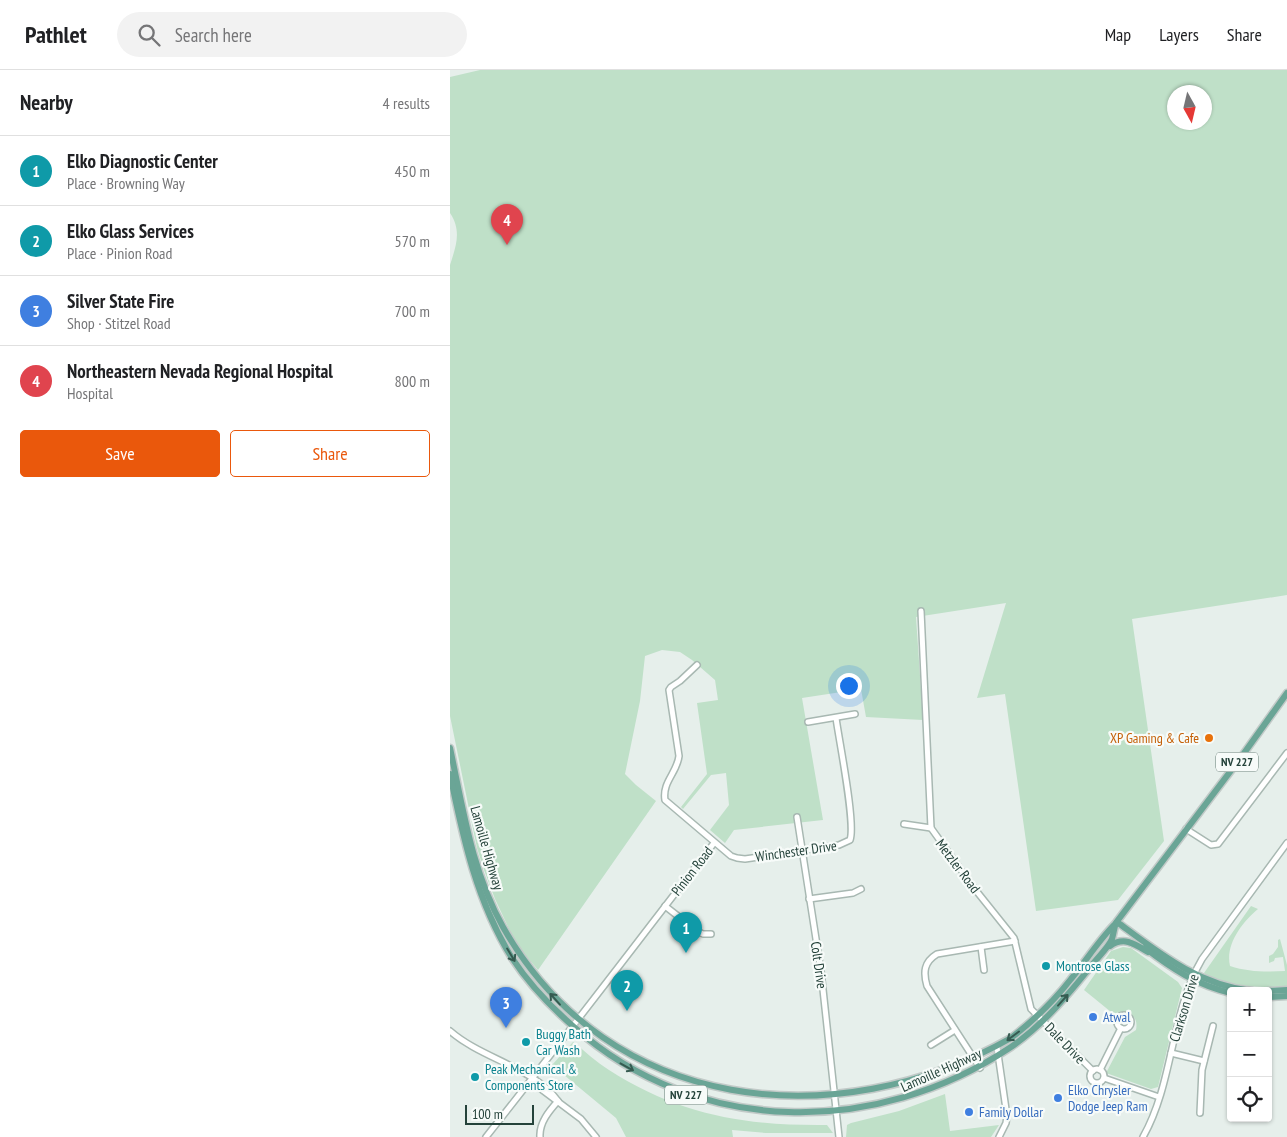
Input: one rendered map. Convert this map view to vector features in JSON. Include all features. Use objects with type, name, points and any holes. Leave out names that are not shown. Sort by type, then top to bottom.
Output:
[{"type":"main road","name":"Lamoille Highway","points":[[450,774],[474,878],[494,924],[511,956],[526,978],[553,1008],[627,1058],[669,1080],[700,1091],[730,1100],[784,1107],[836,1106],[876,1100],[907,1092],[938,1080],[975,1061],[1041,1018],[1099,942],[1116,923],[1287,693]]},
{"type":"main road","name":"Lamoille Highway","points":[[450,748],[472,850],[489,898],[526,964],[594,1045],[618,1062],[661,1085],[731,1108],[764,1113],[800,1115],[837,1114],[902,1102],[944,1086],[980,1068],[1021,1040],[1075,986],[1111,941],[1116,923]]},
{"type":"main road","points":[[1116,923],[1176,972],[1230,987]]},
{"type":"main road","points":[[1116,923],[1193,977],[1227,991]]},
{"type":"main road","points":[[1090,967],[1108,948],[1120,940],[1130,942],[1156,957]]},
{"type":"main road","points":[[1272,991],[1287,990]]},
{"type":"main road","points":[[1272,997],[1287,996]]},
{"type":"street","name":"Metzler Road","points":[[921,611],[931,828],[974,888],[1011,933],[1016,942],[1030,1006],[1041,1018]]},
{"type":"street","name":"Winchester Drive","points":[[697,665],[678,684],[673,685],[669,690],[679,755],[676,766],[664,788],[665,800],[714,843],[737,858],[745,859],[839,846],[847,843],[852,836],[851,817],[836,718]]},
{"type":"street","points":[[808,722],[856,714]]},
{"type":"street","points":[[1186,829],[1211,845],[1218,844],[1287,753]]},
{"type":"street","name":"Colt Drive","points":[[797,817],[820,971],[839,1137]]},
{"type":"street","points":[[904,824],[931,828]]},
{"type":"street","name":"Pinion Road","points":[[486,1137],[533,1079],[574,1023],[714,843]]},
{"type":"street","name":"Clarkson Drive","points":[[1143,1137],[1154,1114],[1180,1014],[1193,977],[1202,959],[1287,843]]},
{"type":"street","points":[[809,899],[853,893],[861,889]]},
{"type":"street","points":[[665,906],[697,931],[703,934],[711,934]]},
{"type":"street","points":[[980,1068],[927,986],[924,976],[927,962],[937,954],[1016,942]]},
{"type":"street","points":[[981,947],[984,970]]},
{"type":"street","name":"Dale Drive","points":[[1041,1018],[1092,1071]]},
{"type":"street","points":[[1200,1113],[1200,1090],[1204,1061],[1213,1026]]},
{"type":"street","points":[[1100,1070],[1121,1028]]},
{"type":"street","points":[[932,1045],[955,1030]]},
{"type":"street","points":[[450,1031],[472,1047],[545,1086],[558,1101],[587,1125],[596,1137]]},
{"type":"street","points":[[997,1047],[1007,1116],[1006,1123],[999,1137]]},
{"type":"street","points":[[1171,1053],[1204,1061]]},
{"type":"street","name":"Dale Drive","points":[[1092,1071],[1100,1070],[1104,1074],[1104,1078]]},
{"type":"street","name":"Dale Drive","points":[[1092,1071],[1091,1077],[1095,1082],[1099,1082],[1104,1078]]},
{"type":"street","name":"Dale Drive","points":[[1104,1078],[1159,1097]]},
{"type":"street","points":[[540,1137],[540,1128],[544,1119],[558,1101]]},
{"type":"green space","points":[[480,70],[1287,70],[1287,595],[1132,619],[1164,841],[1118,900],[1036,911],[1005,694],[977,698],[1006,603],[916,617],[923,720],[866,717],[861,689],[802,698],[823,820],[734,830],[725,843],[710,830],[729,805],[726,773],[711,775],[683,809],[681,807],[707,774],[697,703],[718,700],[715,680],[680,652],[662,650],[645,656],[640,701],[625,774],[656,801],[538,970],[521,950],[510,931],[484,870],[477,848],[450,716],[450,265],[456,245],[457,232],[450,213],[450,77]]},
{"type":"green space","points":[[1251,906],[1258,909],[1246,920],[1232,942],[1229,958],[1230,966],[1257,971],[1285,971],[1283,957],[1275,958],[1274,961],[1269,963],[1269,956],[1278,947],[1278,940],[1280,939],[1287,965],[1287,986],[1256,987],[1231,984],[1204,973]]},
{"type":"green space","points":[[1123,947],[1131,948],[1178,982],[1182,988],[1158,1087],[1151,1089],[1106,1073],[1125,1037],[1136,1030],[1136,1021],[1128,1014],[1116,1016],[1084,990],[1111,951]]},
{"type":"green space","points":[[573,1042],[604,1067],[661,1098],[714,1115],[741,1120],[797,1125],[827,1125],[833,1133],[766,1133],[732,1130],[733,1137],[626,1137],[616,1118],[552,1065]]},
{"type":"green space","points":[[945,1094],[950,1131],[999,1125],[991,1137],[846,1137],[847,1125],[851,1123],[899,1111]]},
{"type":"place","name":"Northeastern Nevada Regional Hospital","points":[[507,245]]},
{"type":"place","name":"XP Gaming & Cafe","points":[[1209,738]]},
{"type":"place","name":"Elko Diagnostic Center","points":[[686,953]]},
{"type":"place","name":"Montrose Glass","points":[[1046,966]]},
{"type":"place","name":"Elko Glass Services","points":[[627,1011]]},
{"type":"place","name":"Atwal","points":[[1093,1017]]},
{"type":"place","name":"Silver State Fire","points":[[506,1028]]},
{"type":"place","name":"Buggy Bath Car Wash","points":[[526,1042]]},
{"type":"place","name":"Peak Mechanical & Components Store","points":[[475,1077]]},
{"type":"place","name":"Elko Chrysler Dodge Jeep Ram","points":[[1058,1098]]},
{"type":"place","name":"Family Dollar","points":[[969,1112]]}]
